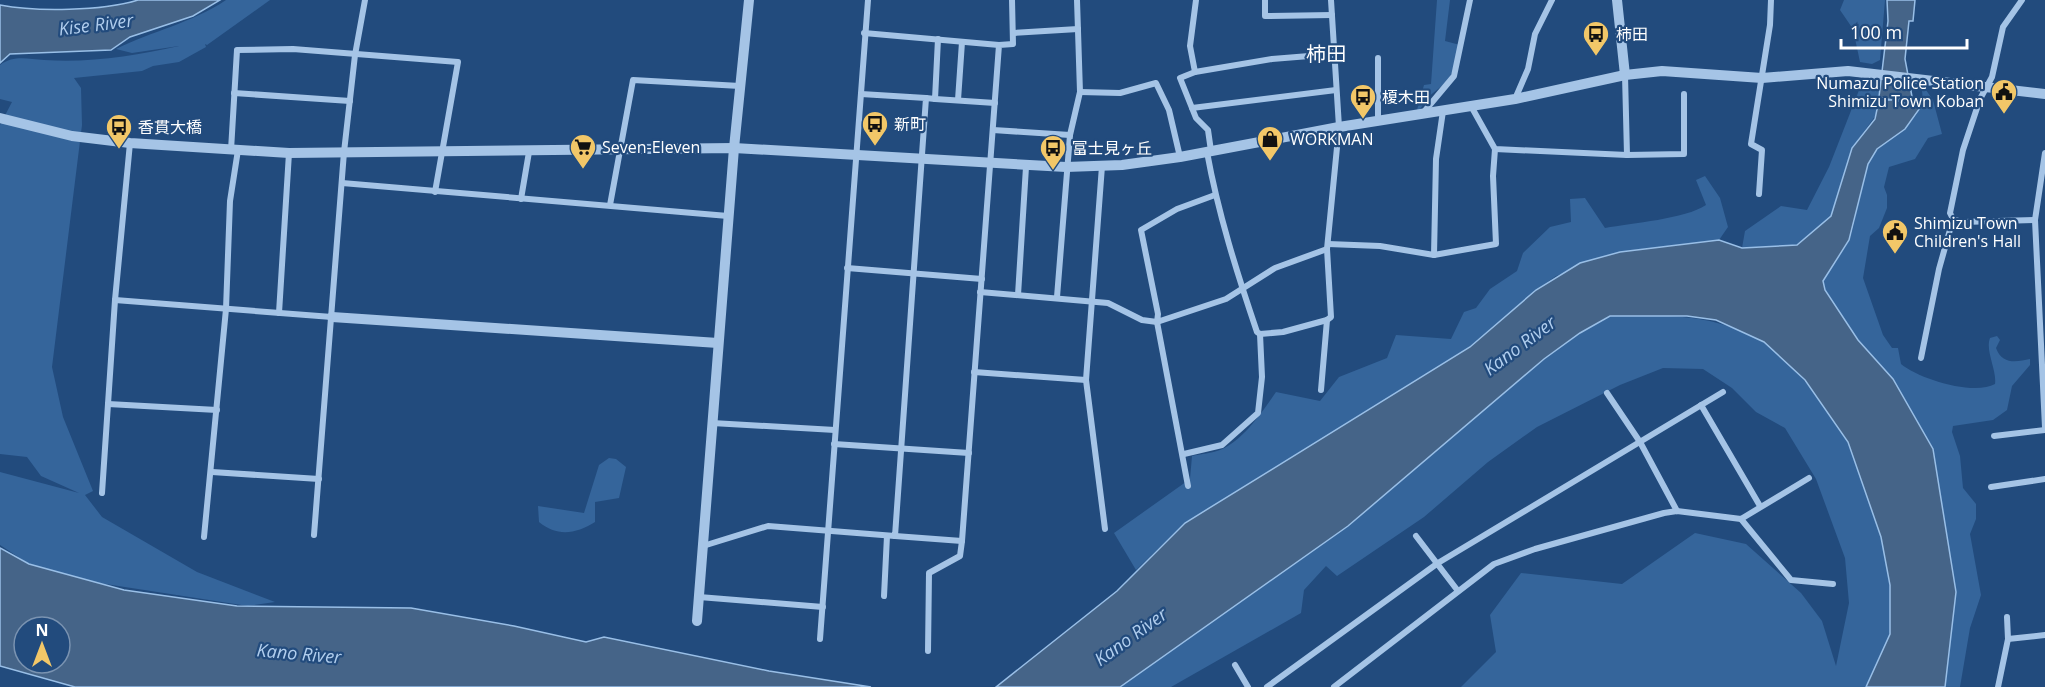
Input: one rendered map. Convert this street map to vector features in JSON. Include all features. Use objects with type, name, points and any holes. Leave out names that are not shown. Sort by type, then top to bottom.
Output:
[{"type":"street","points":[[314,535],[344,152],[355,55],[365,0]]},
{"type":"street","points":[[697,621],[728,216],[749,0]]},
{"type":"street","points":[[820,639],[868,0]]},
{"type":"street","points":[[864,33],[1013,45],[1012,0]]},
{"type":"street","points":[[1057,297],[1066,168],[1070,135],[1080,92],[1077,0]]},
{"type":"street","points":[[1195,72],[1190,46],[1196,0]]},
{"type":"street","points":[[1265,0],[1265,16],[1332,15]]},
{"type":"street","points":[[1260,334],[1283,332],[1331,317],[1327,247],[1339,127],[1331,0]]},
{"type":"street","points":[[1423,114],[1454,76],[1470,0]]},
{"type":"street","points":[[1515,99],[1528,69],[1535,34],[1552,0]]},
{"type":"street","points":[[1617,0],[1625,75],[1628,155]]},
{"type":"street","points":[[1760,194],[1762,150],[1751,144],[1770,25],[1771,0]]},
{"type":"street","points":[[1921,358],[1939,269],[1953,219],[1950,205],[1963,150],[1980,99],[1989,86],[2003,27],[2022,0]]},
{"type":"street","points":[[1013,33],[1078,29]]},
{"type":"street","points":[[935,99],[938,39]]},
{"type":"street","points":[[958,100],[962,42]]},
{"type":"street","points":[[928,651],[929,573],[960,556],[962,541],[999,45]]},
{"type":"street","points":[[204,537],[226,309],[237,50],[293,49],[458,62],[435,192]]},
{"type":"street","points":[[1184,454],[1222,445],[1258,413],[1262,377],[1260,334],[1257,332],[1242,289],[1215,195],[1208,130],[1196,118],[1180,78],[1195,72],[1272,59],[1334,54]]},
{"type":"street","points":[[1378,58],[1378,121]]},
{"type":"street","points":[[0,118],[72,136],[130,143],[289,153],[734,148],[1066,168],[1180,157],[1339,127],[1515,99],[1625,75],[1662,71],[1762,78],[1836,70],[1918,77],[2045,94]]},
{"type":"street","points":[[610,205],[633,80],[740,86]]},
{"type":"street","points":[[1080,92],[1120,93],[1156,84],[1169,110],[1180,157]]},
{"type":"street","points":[[1192,108],[1336,90]]},
{"type":"street","points":[[234,93],[350,101]]},
{"type":"street","points":[[861,94],[995,103]]},
{"type":"street","points":[[1496,149],[1628,155],[1684,154],[1684,94]]},
{"type":"street","points":[[895,536],[926,98]]},
{"type":"street","points":[[980,292],[1108,303],[1142,320],[1157,322],[1226,299],[1275,268],[1327,247],[1380,246],[1434,255],[1496,244],[1493,176],[1496,149],[1471,106]]},
{"type":"street","points":[[1434,255],[1436,159],[1443,111]]},
{"type":"street","points":[[993,130],[1070,135]]},
{"type":"street","points":[[102,493],[115,300],[130,143]]},
{"type":"street","points":[[521,199],[529,152]]},
{"type":"street","points":[[279,313],[289,153]]},
{"type":"street","points":[[1994,436],[2045,429],[2044,368],[2035,220],[2045,153]]},
{"type":"street","points":[[1102,166],[1094,301],[1086,380],[1105,528]]},
{"type":"street","points":[[1018,295],[1026,167]]},
{"type":"street","points":[[342,183],[728,216]]},
{"type":"street","points":[[1188,486],[1184,454],[1141,230],[1177,209],[1215,195]]},
{"type":"street","points":[[1953,219],[1962,222],[2035,220]]},
{"type":"street","points":[[847,268],[982,279]]},
{"type":"street","points":[[115,300],[718,343]]},
{"type":"street","points":[[1321,390],[1327,320]]},
{"type":"street","points":[[974,372],[1086,380]]},
{"type":"street","points":[[1267,687],[1438,563],[1723,392]]},
{"type":"street","points":[[1607,393],[1640,442],[1677,511]]},
{"type":"street","points":[[108,404],[217,410]]},
{"type":"street","points":[[1701,405],[1760,506]]},
{"type":"street","points":[[712,423],[835,430]]},
{"type":"street","points":[[834,444],[969,453]]},
{"type":"street","points":[[212,472],[319,479]]},
{"type":"street","points":[[1334,687],[1458,591],[1504,559],[1649,516],[1677,511],[1741,519],[1809,478]]},
{"type":"street","points":[[1991,487],[2045,479]]},
{"type":"street","points":[[1741,519],[1791,580],[1833,584]]},
{"type":"street","points":[[703,546],[768,526],[962,541]]},
{"type":"street","points":[[884,596],[887,536]]},
{"type":"street","points":[[1416,536],[1458,591]]},
{"type":"street","points":[[699,597],[822,606]]},
{"type":"street","points":[[1998,687],[2008,639],[2007,617]]},
{"type":"street","points":[[2008,639],[2045,635]]},
{"type":"street","points":[[1235,665],[1248,687]]},
{"type":"shaded area","points":[[226,0],[270,0],[207,45],[205,44],[206,47],[179,62],[153,66],[142,71],[74,78],[81,88],[82,125],[52,367],[63,417],[93,491],[85,495],[102,517],[197,572],[275,602],[248,606],[99,583],[29,564],[0,545],[0,472],[79,493],[41,476],[27,457],[0,454],[0,125],[12,102],[0,99],[0,65],[21,58],[61,61],[112,58],[179,46],[132,53],[116,49],[200,15]]},
{"type":"shaded area","points":[[1437,0],[1450,0],[1445,41],[1460,45],[1457,62],[1448,81],[1428,97],[1415,117],[1424,85],[1431,84]]},
{"type":"shaded area","points":[[1844,0],[1885,0],[1880,60],[1872,64],[1860,62],[1853,29],[1840,10]]},
{"type":"shaded area","points":[[1882,79],[1876,115],[1852,148],[1831,216],[1797,245],[1742,248],[1745,231],[1781,206],[1807,210],[1829,167],[1863,80]]},
{"type":"shaded area","points":[[1926,90],[1933,100],[1942,134],[1928,138],[1915,159],[1889,167],[1884,187],[1887,195],[1887,208],[1879,228],[1870,236],[1863,278],[1883,335],[1892,348],[1898,348],[1901,364],[1909,370],[1933,380],[1961,387],[1986,387],[1995,384],[1989,349],[1990,338],[1997,336],[2000,340],[1996,348],[2006,360],[2030,359],[2030,365],[2012,386],[2007,410],[1993,420],[1953,426],[1952,432],[1960,456],[1963,488],[1976,504],[1976,519],[1970,534],[1981,595],[1970,628],[1960,687],[1945,687],[1956,592],[1933,449],[1893,379],[1858,340],[1825,290],[1823,281],[1850,238],[1862,181],[1871,159],[1883,143],[1914,118],[1922,101],[1922,91]]},
{"type":"shaded area","points":[[1705,176],[1720,198],[1728,227],[1719,240],[1620,252],[1556,276],[1536,290],[1470,347],[1185,523],[1136,570],[1114,533],[1190,479],[1192,456],[1220,450],[1237,440],[1252,425],[1276,392],[1320,401],[1339,377],[1387,358],[1396,335],[1451,339],[1464,312],[1476,308],[1490,289],[1517,271],[1523,253],[1550,227],[1571,222],[1570,199],[1585,198],[1605,228],[1658,220],[1685,214],[1706,205],[1696,180]]},
{"type":"shaded area","points":[[1610,316],[1669,316],[1705,320],[1741,331],[1771,347],[1783,358],[1834,418],[1849,443],[1866,485],[1881,536],[1890,588],[1892,612],[1890,633],[1880,660],[1866,687],[1461,687],[1496,652],[1490,615],[1521,573],[1622,584],[1695,533],[1746,544],[1801,593],[1822,621],[1836,666],[1849,603],[1845,558],[1816,479],[1785,428],[1756,412],[1732,388],[1703,369],[1663,368],[1620,385],[1537,427],[1488,462],[1424,517],[1337,576],[1326,566],[1304,590],[1301,613],[1171,687],[1120,687],[1348,526],[1544,359],[1580,333]]},
{"type":"shaded area","points":[[609,458],[616,459],[626,467],[619,498],[595,502],[595,522],[574,531],[560,532],[539,522],[538,506],[584,513],[599,465]]},
{"type":"water","name":"Kise River","points":[[138,0],[220,0],[193,16],[130,37],[111,50],[10,54],[0,63],[0,5],[32,9],[69,9],[123,4]]},
{"type":"water","name":"Kano River","points":[[1887,0],[1915,0],[1913,21],[1909,21],[1905,59],[1913,102],[1900,98],[1898,101],[1920,108],[1905,129],[1877,149],[1868,164],[1849,240],[1823,281],[1825,290],[1858,340],[1893,379],[1933,449],[1956,592],[1945,687],[1866,687],[1890,634],[1890,585],[1881,537],[1848,442],[1805,380],[1764,342],[1716,320],[1687,316],[1610,316],[1580,333],[1544,359],[1348,526],[1120,687],[996,687],[1117,591],[1185,523],[1470,347],[1536,290],[1580,263],[1620,252],[1719,240],[1742,248],[1797,245],[1831,216],[1852,148],[1875,119],[1879,100],[1892,100],[1879,97],[1888,21]]},
{"type":"water","name":"Kano River","points":[[0,548],[29,564],[124,590],[237,606],[411,608],[514,626],[586,642],[604,637],[769,671],[871,687],[75,687],[32,675],[72,675],[72,615],[12,615],[12,669],[0,666]]},
{"type":"place","name":"柿田","points":[[1596,57]]},
{"type":"place","name":"Numazu Police Station Shimizu Town Koban","points":[[2004,115]]},
{"type":"place","name":"榎木田","points":[[1363,120]]},
{"type":"place","name":"新町","points":[[875,147]]},
{"type":"place","name":"香貫大橋","points":[[119,150]]},
{"type":"place","name":"WORKMAN","points":[[1270,162]]},
{"type":"place","name":"Seven-Eleven","points":[[583,170]]},
{"type":"place","name":"富士見ヶ丘","points":[[1053,171]]},
{"type":"place","name":"Shimizu Town Children's Hall","points":[[1895,255]]},
{"type":"district","name":"柿田","points":[[1326,54]]}]
